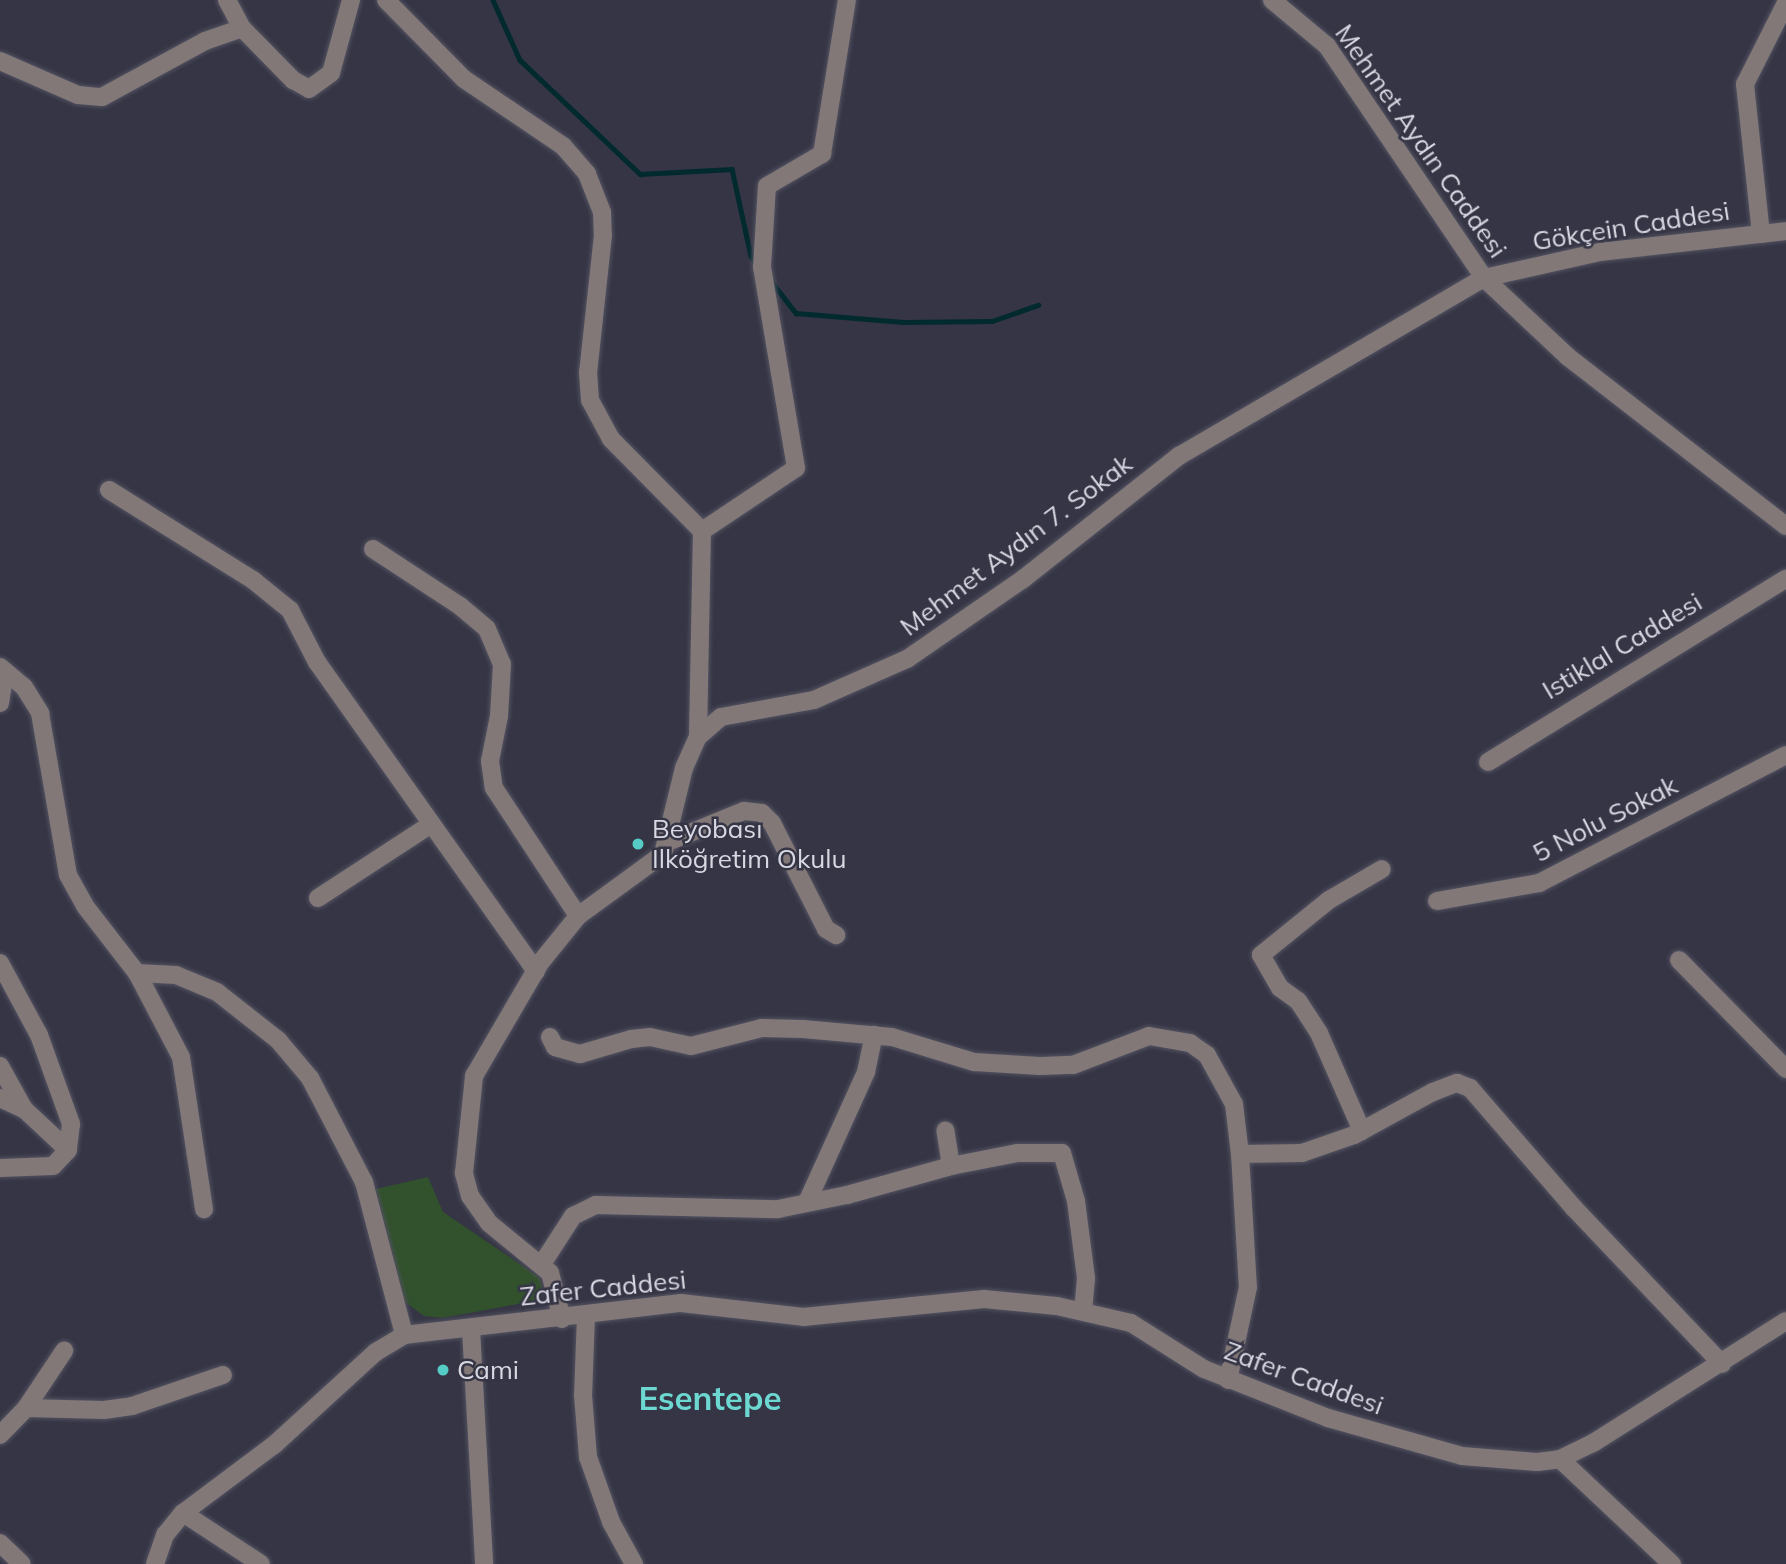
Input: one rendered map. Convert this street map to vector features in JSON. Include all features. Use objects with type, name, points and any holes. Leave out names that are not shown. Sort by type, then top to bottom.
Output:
[{"type":"street","points":[[227,0],[242,28],[301,87],[309,89],[331,74],[351,0]]},
{"type":"street","points":[[386,0],[464,79],[563,146],[587,174],[602,212],[603,235],[588,372],[590,400],[611,439],[702,531],[698,737]]},
{"type":"street","points":[[702,531],[796,468],[762,267],[767,186],[822,154],[847,0]]},
{"type":"street","name":"Mehmet Aydın Caddesi","points":[[1272,0],[1327,46],[1484,278],[1568,357],[1786,526]]},
{"type":"street","points":[[1761,233],[1745,84],[1786,3]]},
{"type":"street","points":[[0,61],[78,95],[102,97],[205,41],[242,28]]},
{"type":"street","name":"Gökçein Caddesi","points":[[1484,278],[1600,253],[1786,231]]},
{"type":"street","name":"Mehmet Aydın 7. Sokak","points":[[562,1319],[550,1273],[475,1208],[464,1173],[474,1076],[536,971],[578,916],[656,863],[670,841],[684,768],[698,737],[721,717],[814,699],[907,659],[1023,579],[1179,456],[1484,278]]},
{"type":"street","points":[[109,489],[253,580],[290,610],[317,662],[536,971]]},
{"type":"street","points":[[373,549],[460,606],[487,629],[502,664],[499,716],[490,761],[494,788],[578,916]]},
{"type":"street","name":"Istiklal Caddesi","points":[[1488,762],[1539,726],[1786,579]]},
{"type":"street","points":[[0,703],[3,669]]},
{"type":"street","points":[[3,669],[24,687],[40,713],[68,875],[85,906],[137,973],[181,1057],[204,1209]]},
{"type":"street","name":"5 Nolu Sokak","points":[[1437,901],[1539,883],[1786,755]]},
{"type":"street","points":[[670,841],[744,811],[762,813],[772,823],[826,929],[836,935]]},
{"type":"street","points":[[318,898],[430,825]]},
{"type":"street","points":[[1362,1131],[1319,1033],[1298,1001],[1280,988],[1261,955],[1329,900],[1382,869]]},
{"type":"street","points":[[1679,960],[1786,1069]]},
{"type":"street","points":[[0,963],[39,1035],[66,1103],[71,1125],[68,1150],[53,1166],[0,1168]]},
{"type":"street","points":[[137,973],[176,975],[217,992],[278,1040],[310,1078],[364,1182],[404,1335],[376,1352],[274,1445],[183,1513],[165,1535],[155,1564]]},
{"type":"street","points":[[550,1037],[564,1053],[580,1055],[631,1039],[650,1037],[691,1046],[762,1028],[874,1035],[974,1062],[1041,1066],[1073,1065],[1149,1036],[1190,1043],[1207,1055],[1234,1104],[1240,1154],[1248,1287],[1228,1380]]},
{"type":"street","points":[[808,1200],[866,1073],[874,1035]]},
{"type":"street","points":[[0,1066],[24,1109],[68,1150]]},
{"type":"street","points":[[1240,1154],[1302,1153],[1362,1131],[1433,1092],[1457,1083],[1470,1088],[1574,1208],[1722,1364]]},
{"type":"street","points":[[0,1098],[24,1109]]},
{"type":"street","points":[[945,1130],[951,1166]]},
{"type":"street","points":[[542,1264],[573,1216],[596,1205],[778,1209],[808,1200],[847,1195],[951,1166],[1017,1153],[1062,1153],[1076,1201],[1084,1265],[1083,1310]]},
{"type":"street","name":"Zafer Caddesi","points":[[404,1335],[562,1319],[681,1303],[803,1317],[984,1299],[1083,1310],[1131,1323],[1228,1380],[1328,1418],[1462,1456],[1505,1462],[1560,1459],[1722,1364],[1786,1321]]},
{"type":"street","points":[[586,1315],[583,1395],[588,1457],[611,1522],[634,1564]]},
{"type":"street","points":[[471,1328],[484,1564]]},
{"type":"street","points":[[0,1435],[26,1408],[64,1350]]},
{"type":"street","points":[[26,1408],[104,1410],[132,1406],[223,1375]]},
{"type":"street","points":[[1560,1459],[1672,1564]]},
{"type":"street","points":[[183,1513],[261,1564]]},
{"type":"street","points":[[0,1543],[22,1564]]},
{"type":"green space","points":[[428,1177],[443,1212],[539,1277],[544,1291],[539,1300],[443,1318],[424,1316],[405,1302],[376,1189]]},
{"type":"waterway","points":[[493,0],[520,60],[640,174],[732,169],[751,256],[757,264]]},
{"type":"waterway","points":[[771,281],[796,313],[903,322],[992,321],[1038,305]]},
{"type":"place","name":"Beyobası Ilköğretim Okulu","points":[[638,844]]},
{"type":"place","name":"Cami","points":[[443,1370]]},
{"type":"district","name":"Esentepe","points":[[710,1398]]}]
